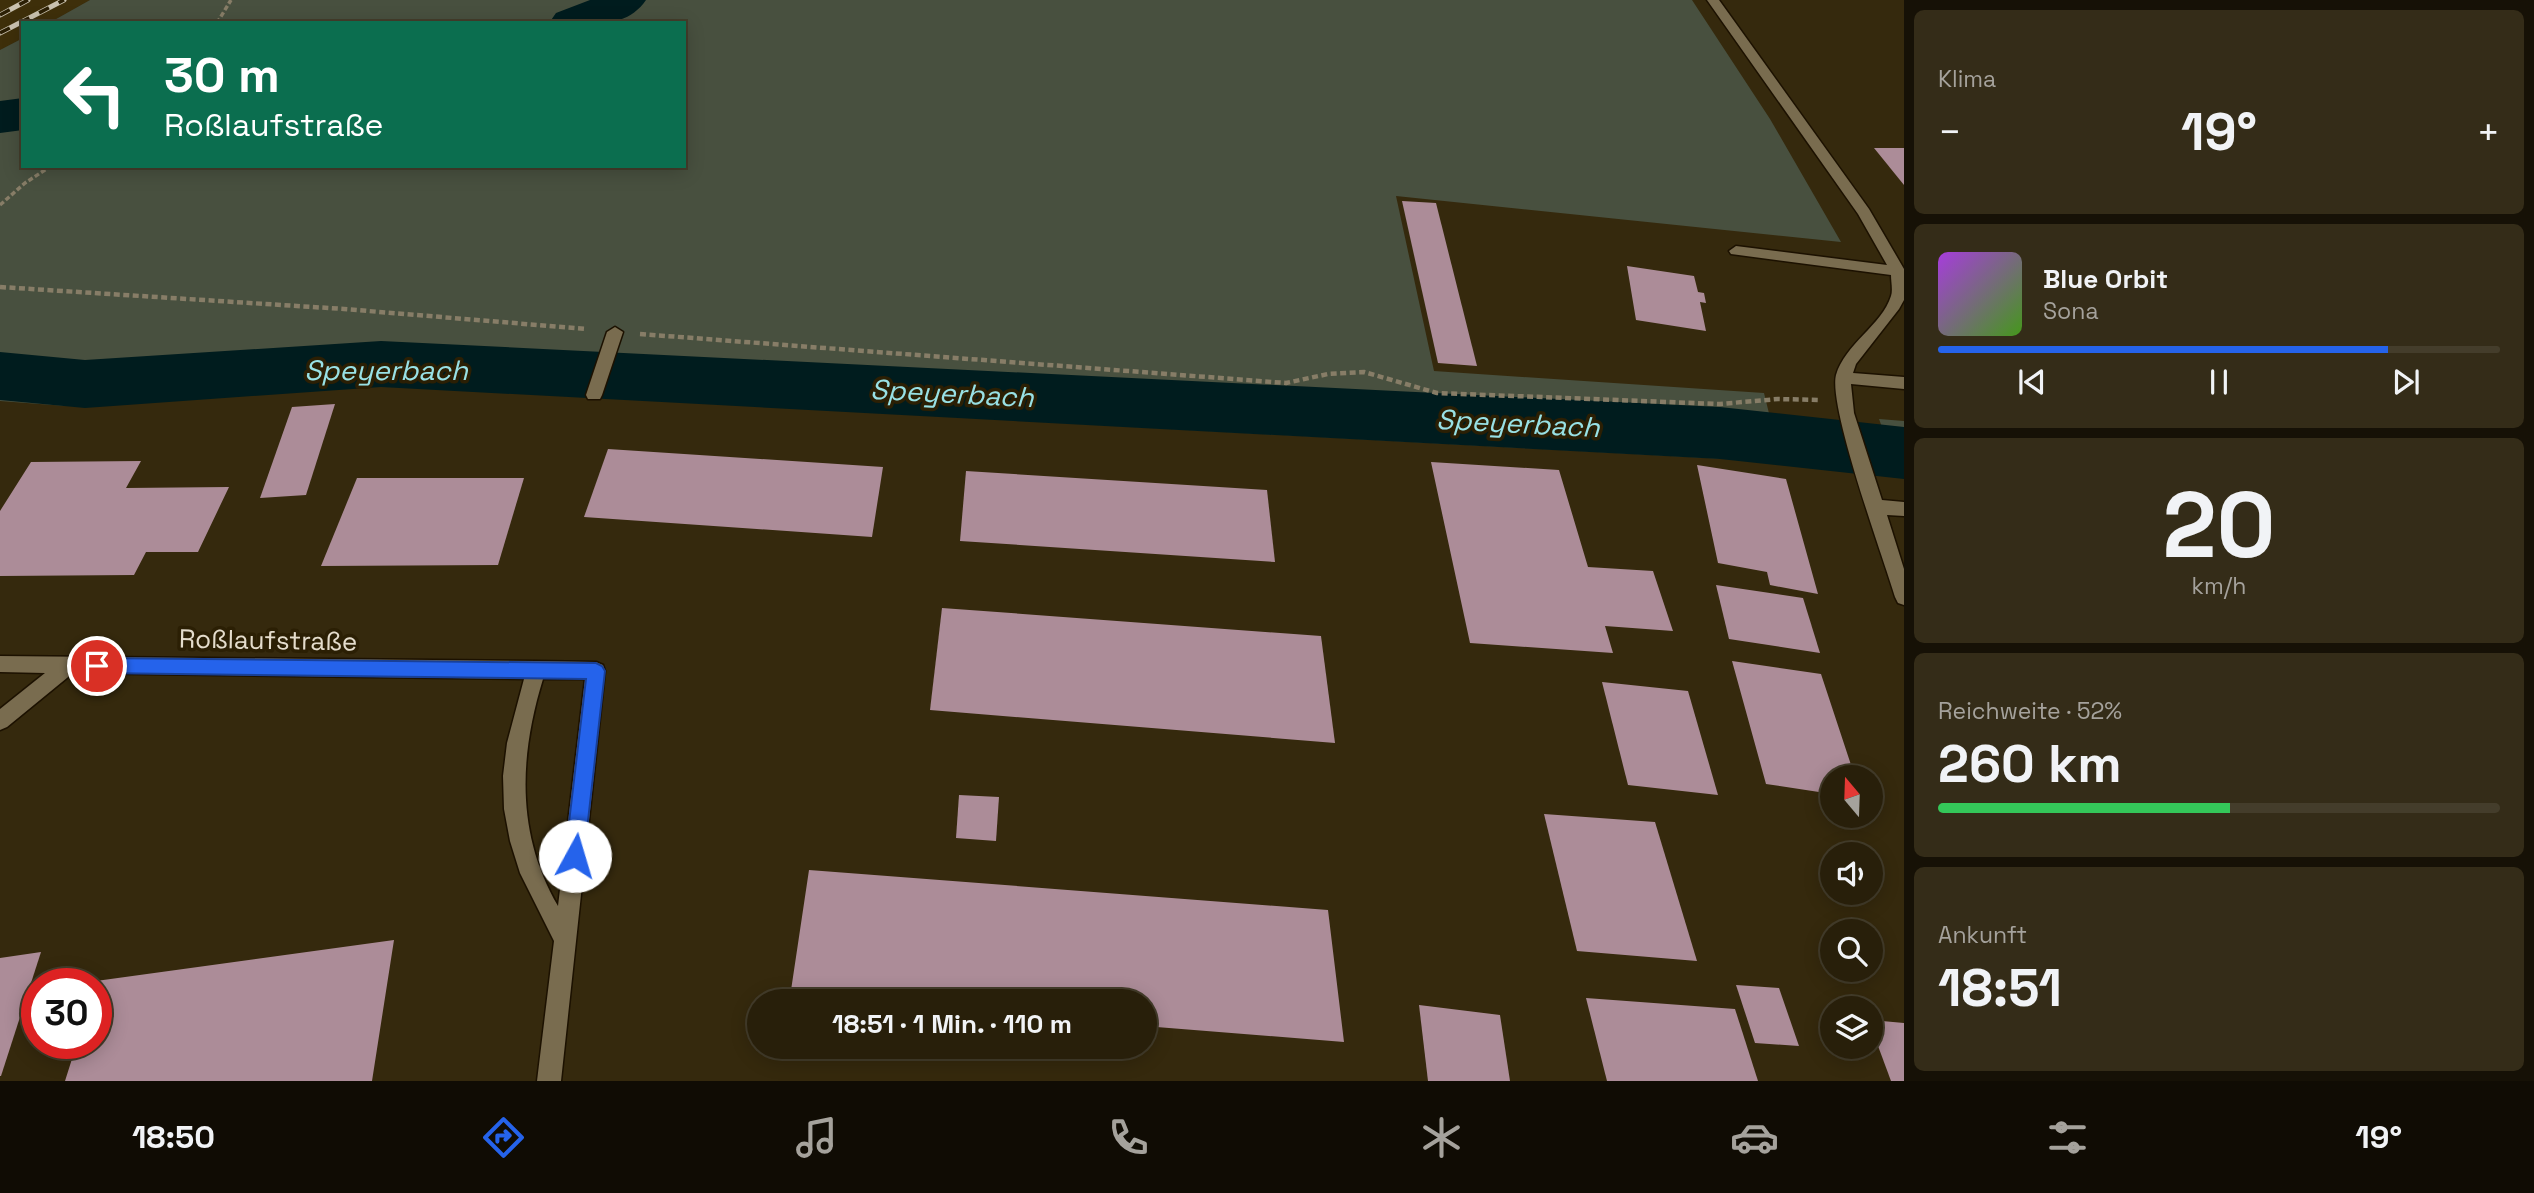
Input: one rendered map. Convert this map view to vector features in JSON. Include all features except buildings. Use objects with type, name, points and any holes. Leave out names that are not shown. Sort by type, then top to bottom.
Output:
[{"type":"street","points":[[1713,0],[1864,212],[1898,271],[1899,295],[1896,302],[1849,362],[1843,379],[1845,407],[1904,597]]},
{"type":"street","points":[[1736,251],[1898,271]]},
{"type":"street","points":[[594,395],[614,338]]},
{"type":"street","points":[[1843,379],[1904,383]]},
{"type":"street","points":[[1876,507],[1904,509]]},
{"type":"street","name":"Roßlaufstraße","points":[[0,664],[596,671],[549,1081]]},
{"type":"street","points":[[0,721],[69,665]]},
{"type":"street","points":[[536,670],[523,705],[515,740],[512,777],[514,813],[520,847],[531,878],[565,939]]},
{"type":"path","points":[[218,21],[231,0]]},
{"type":"path","points":[[0,205],[25,183],[48,168]]},
{"type":"path","points":[[0,287],[344,309],[614,338],[1286,383],[1328,374],[1364,372],[1437,393],[1720,404],[1778,399],[1845,407]]},
{"type":"shaded area","points":[[0,0],[90,0],[53,21],[21,21],[21,39],[0,50]]},
{"type":"green space","points":[[90,0],[1692,0],[1770,119],[1841,242],[1396,196],[1434,371],[1764,393],[1781,462],[362,385],[66,406],[0,401],[0,50],[21,39],[21,168],[686,168],[686,21],[53,21]]},
{"type":"green space","points":[[1879,419],[1904,421],[1904,472],[1898,471]]},
{"type":"waterway","points":[[578,21],[612,8],[623,0]]},
{"type":"waterway","points":[[0,117],[21,114]]},
{"type":"waterway","name":"Speyerbach","points":[[0,376],[85,384],[381,364],[1720,433],[1904,453]]},
{"type":"railway","points":[[0,15],[28,0]]},
{"type":"railway","points":[[23,21],[64,0]]},
{"type":"railway","points":[[0,33],[21,22]]},
{"type":"route","points":[[97,666],[596,671],[575,856]]}]
